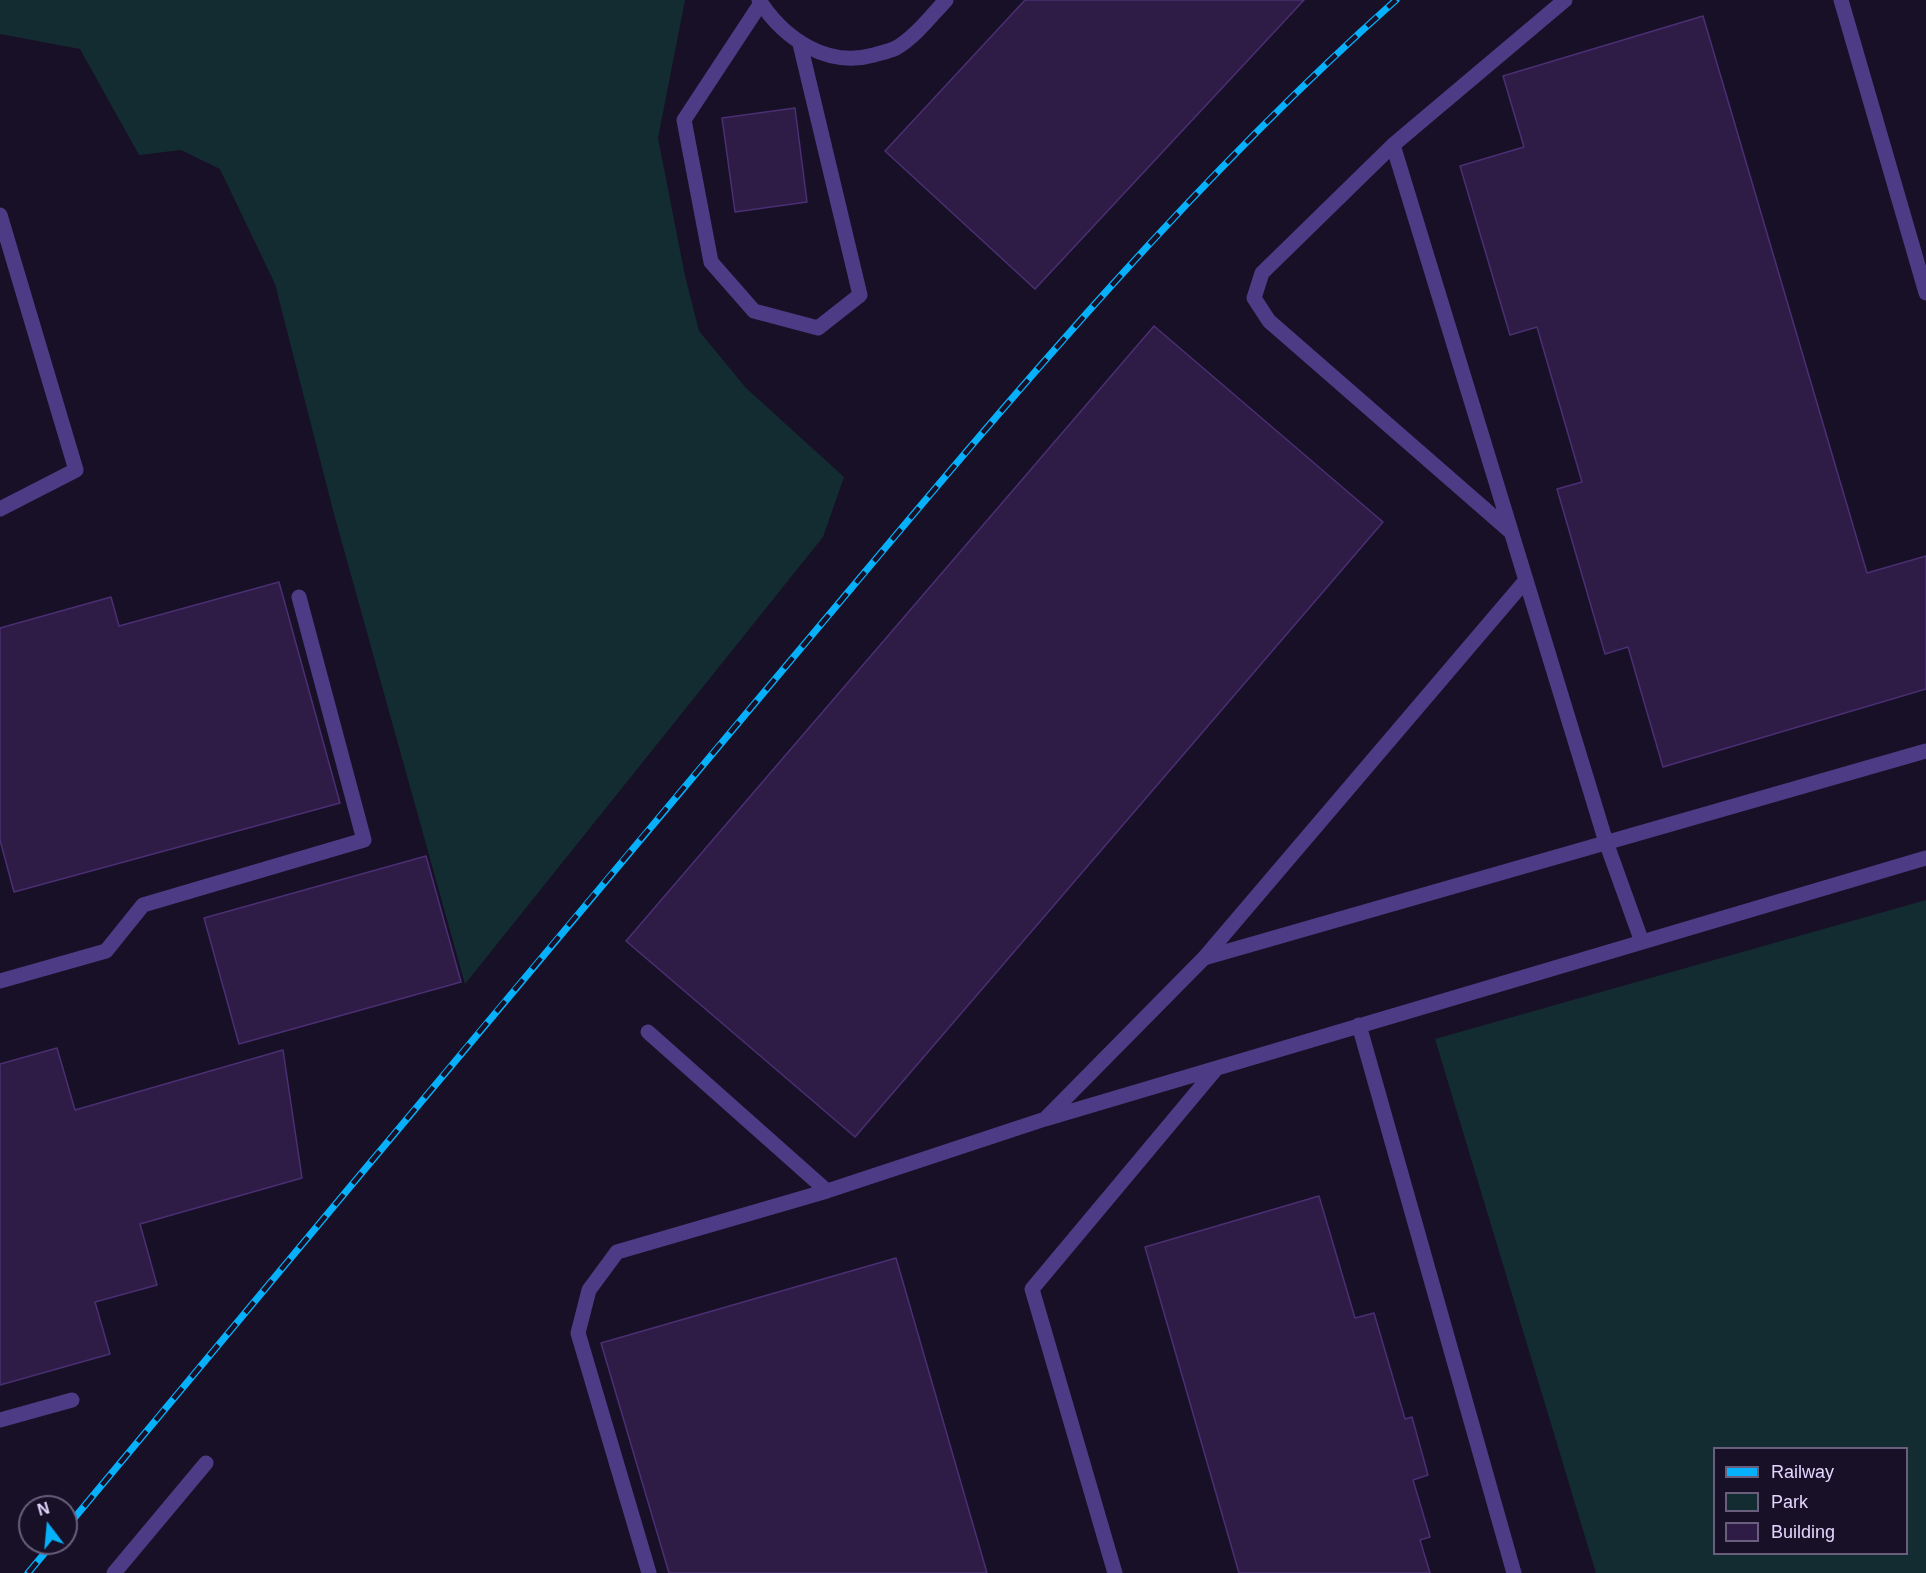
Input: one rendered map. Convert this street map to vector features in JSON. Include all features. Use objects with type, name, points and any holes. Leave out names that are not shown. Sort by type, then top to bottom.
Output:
[{"type":"lane","points":[[800,44],[861,295],[818,328],[754,311],[711,262],[684,120],[760,2],[781,27],[800,44],[831,57],[860,59],[896,49],[946,0]]},
{"type":"lane","points":[[1512,533],[1269,321],[1254,298],[1262,273],[1393,145],[1565,0]]},
{"type":"lane","points":[[1841,0],[1926,293]]},
{"type":"lane","points":[[1393,145],[1606,842],[1642,942]]},
{"type":"lane","points":[[0,215],[76,470],[0,509]]},
{"type":"lane","points":[[1045,1119],[1204,958],[1526,580]]},
{"type":"lane","points":[[0,981],[106,951],[143,905],[364,840],[298,597]]},
{"type":"lane","points":[[1204,958],[1926,751]]},
{"type":"lane","points":[[649,1573],[578,1333],[589,1290],[617,1252],[827,1191],[1045,1119],[1926,858]]},
{"type":"lane","points":[[1359,1025],[1514,1573]]},
{"type":"lane","points":[[648,1032],[827,1191]]},
{"type":"lane","points":[[1115,1573],[1032,1289],[1216,1070]]},
{"type":"lane","points":[[0,1420],[72,1400]]},
{"type":"lane","points":[[114,1573],[206,1463]]},
{"type":"green space","points":[[0,0],[685,0],[658,138],[685,276],[699,331],[746,388],[844,477],[823,537],[465,984],[334,514],[275,284],[220,169],[181,150],[139,155],[80,49],[0,34]]},
{"type":"green space","points":[[1926,900],[1926,1573],[1596,1573],[1435,1039]]},
{"type":"building","points":[[1025,0],[1304,0],[1035,289],[885,151]]},
{"type":"building","points":[[1703,16],[1867,573],[1926,556],[1926,689],[1663,767],[1628,647],[1605,654],[1557,489],[1582,482],[1537,327],[1510,335],[1460,166],[1524,147],[1503,76]]},
{"type":"building","points":[[795,108],[807,202],[735,212],[722,118]]},
{"type":"building","points":[[1154,326],[1383,522],[855,1137],[626,941]]},
{"type":"building","points":[[279,582],[340,803],[14,892],[0,840],[0,628],[111,597],[119,626]]},
{"type":"building","points":[[426,856],[461,982],[239,1044],[204,918]]},
{"type":"building","points":[[57,1048],[75,1110],[283,1050],[302,1178],[140,1224],[157,1285],[95,1302],[110,1354],[0,1385],[0,1064]]},
{"type":"building","points":[[1319,1196],[1355,1318],[1374,1313],[1405,1419],[1412,1417],[1428,1475],[1413,1480],[1430,1537],[1420,1540],[1430,1573],[1239,1573],[1145,1247]]},
{"type":"building","points":[[896,1258],[987,1573],[669,1573],[601,1343]]},
{"type":"railway","points":[[78,1514],[1008,403],[1157,236],[1234,155],[1396,0]]},
{"type":"railway","points":[[28,1573],[43,1555]]}]
